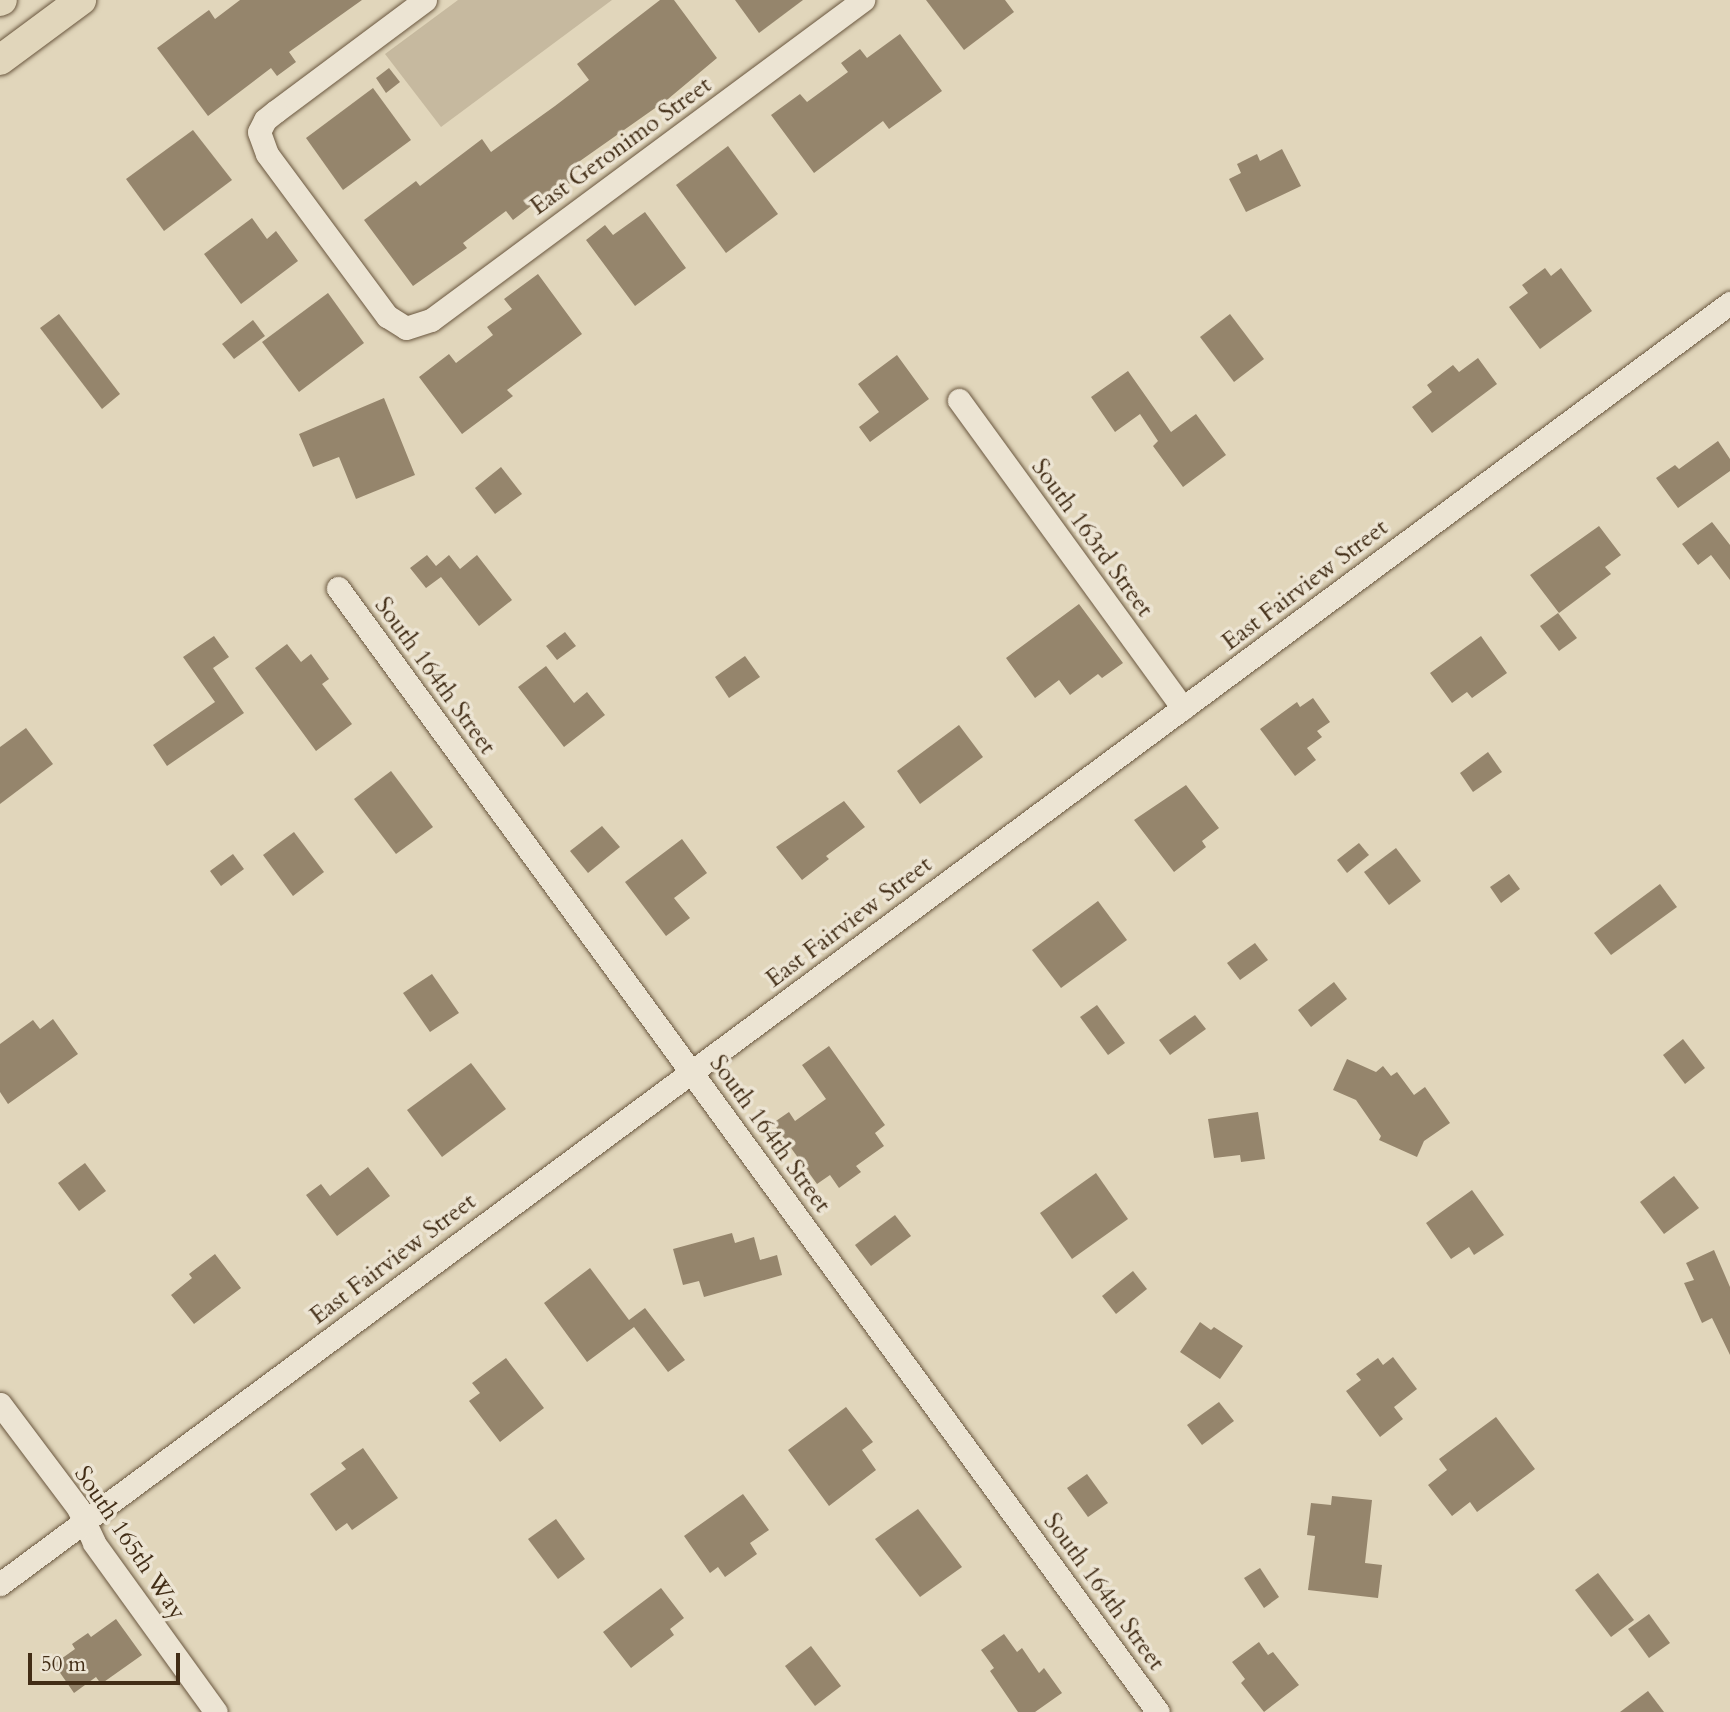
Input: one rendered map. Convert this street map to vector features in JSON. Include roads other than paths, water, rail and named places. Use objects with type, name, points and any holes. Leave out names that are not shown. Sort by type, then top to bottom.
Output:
[{"type":"main road","points":[[0,60],[74,3]]},
{"type":"street","name":"East Geronimo Street","points":[[425,0],[276,111],[265,120],[259,132],[267,154],[387,316],[406,328],[431,320],[863,0]]},
{"type":"street","name":"East Fairview Street","points":[[0,1584],[1730,303]]},
{"type":"street","name":"South 163rd Street","points":[[958,400],[1183,708]]},
{"type":"street","name":"South 164th Street","points":[[338,588],[1158,1712]]},
{"type":"street","name":"South 165th Way","points":[[0,1404],[78,1508],[94,1543],[216,1712]]}]
